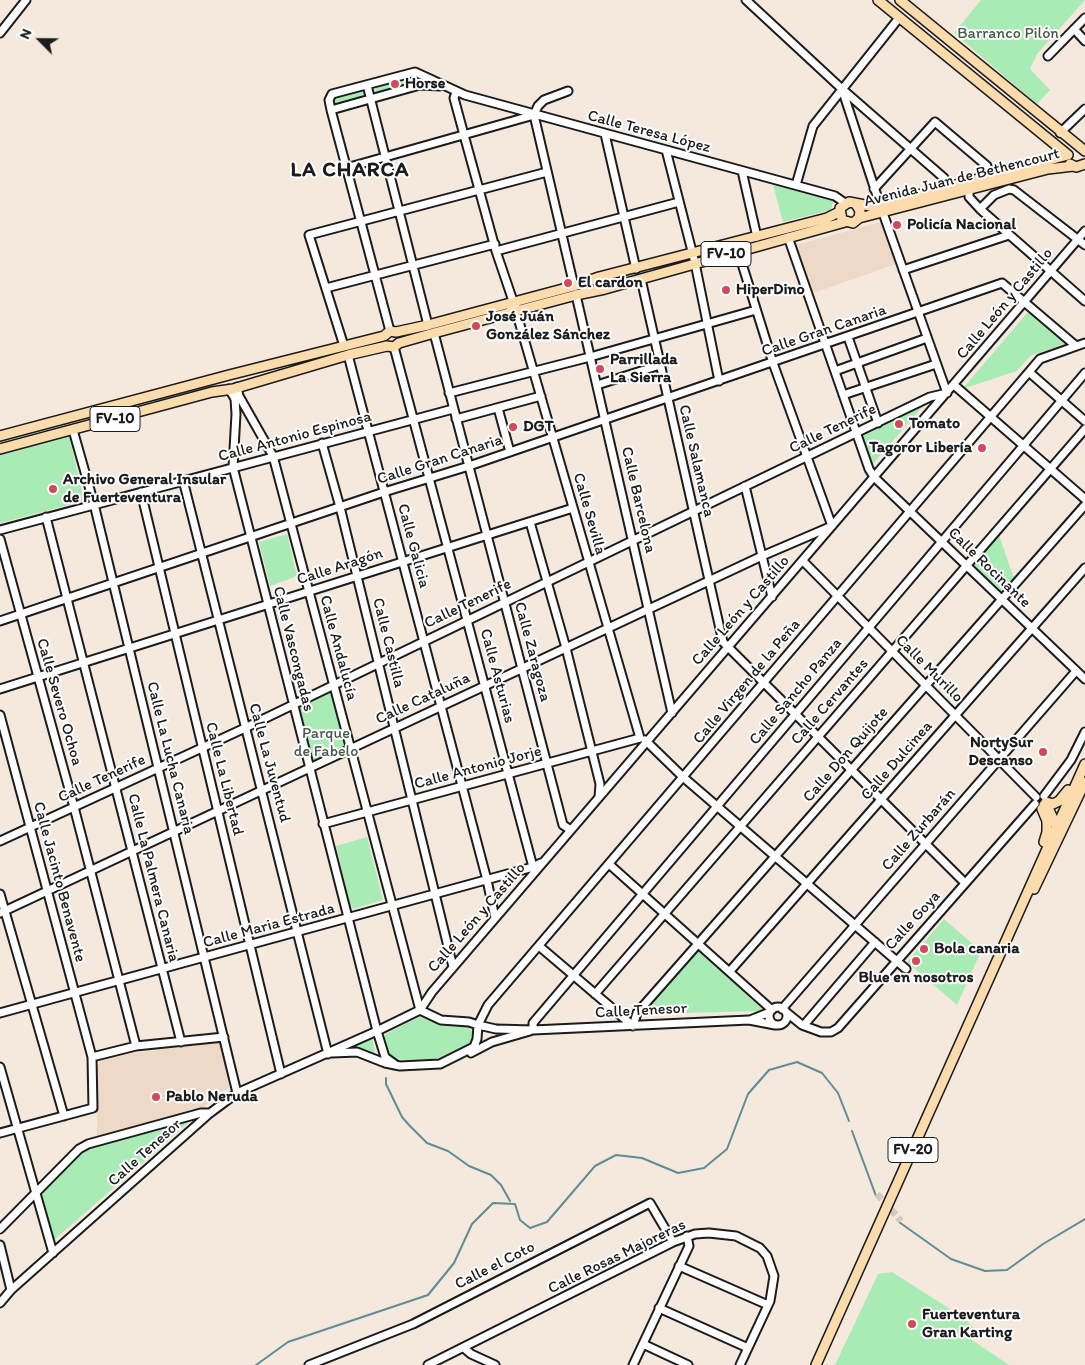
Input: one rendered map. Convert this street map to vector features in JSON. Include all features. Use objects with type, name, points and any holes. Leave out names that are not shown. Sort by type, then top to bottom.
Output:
[{"type":"main road","points":[[878,0],[1068,155]]},
{"type":"main road","points":[[900,0],[1083,150]]},
{"type":"main road","points":[[1034,128],[1049,145],[1049,160]]},
{"type":"main road","points":[[1083,150],[1073,148],[1068,155],[1068,160],[1074,167],[1085,174]]},
{"type":"main road","name":"Avenida Juan de Bethencourt","points":[[859,218],[950,187],[1068,155]]},
{"type":"main road","name":"Avenida Juan de Bethencourt","points":[[856,204],[881,209],[969,190],[1048,169],[1085,164]]},
{"type":"main road","points":[[845,203],[839,212],[845,222]]},
{"type":"main road","name":"FV-10","points":[[845,203],[856,204]]},
{"type":"main road","points":[[856,204],[860,211],[859,218]]},
{"type":"main road","name":"FV-10","points":[[0,449],[233,388],[348,355],[393,346],[519,310],[575,290],[601,278],[826,218],[839,212]]},
{"type":"main road","name":"FV-10","points":[[0,436],[390,333],[428,325],[508,302],[575,290],[603,288],[641,279],[788,237],[845,222],[852,223],[859,218]]},
{"type":"main road","points":[[601,278],[609,282],[603,288]]},
{"type":"main road","points":[[390,333],[399,335],[393,346],[390,333]]},
{"type":"main road","points":[[230,376],[239,382],[233,388],[224,382],[230,376]]},
{"type":"main road","points":[[1042,803],[1053,804],[1065,795],[1085,759]]},
{"type":"main road","name":"FV-20","points":[[1036,878],[1056,825],[1085,764]]},
{"type":"main road","points":[[1042,803],[1064,808],[1070,804],[1085,774]]},
{"type":"main road","name":"FV-20","points":[[816,1365],[1009,936],[1085,782]]},
{"type":"main road","points":[[1042,803],[1056,825]]},
{"type":"main road","points":[[1036,878],[1036,862],[1047,832],[1048,821],[1042,803]]},
{"type":"street","points":[[0,33],[3,23],[26,0]]},
{"type":"street","points":[[746,0],[842,89],[944,178],[950,187]]},
{"type":"street","points":[[796,185],[813,126],[899,18]]},
{"type":"street","points":[[1048,56],[1085,18]]},
{"type":"street","points":[[1074,29],[1085,40]]},
{"type":"street","name":"Calle Teresa López","points":[[445,87],[420,85],[331,110],[329,100],[332,94],[415,72],[456,92],[534,115],[835,196],[845,203]]},
{"type":"street","points":[[367,85],[428,325]]},
{"type":"street","points":[[842,89],[874,189],[947,393]]},
{"type":"street","points":[[346,168],[534,115],[538,106],[544,100],[568,91]]},
{"type":"street","points":[[456,92],[454,98],[496,248],[508,302],[519,310]]},
{"type":"street","points":[[1060,133],[1085,109]]},
{"type":"street","points":[[331,110],[390,333]]},
{"type":"street","name":"Calle Barcelona","points":[[534,115],[672,713]]},
{"type":"street","points":[[874,189],[935,122],[987,166],[990,175]]},
{"type":"street","points":[[605,134],[636,269]]},
{"type":"street","points":[[666,150],[695,263],[706,323],[720,381]]},
{"type":"street","points":[[742,171],[757,237]]},
{"type":"street","points":[[344,346],[309,235],[548,172]]},
{"type":"street","points":[[980,209],[994,195],[1009,189],[1014,190],[1085,245]]},
{"type":"street","points":[[969,190],[968,197],[980,209],[1085,301]]},
{"type":"street","points":[[326,288],[562,233],[679,202]]},
{"type":"street","name":"Calle León y Castillo","points":[[420,1010],[453,967],[1085,232]]},
{"type":"street","points":[[903,270],[1009,235]]},
{"type":"street","points":[[788,237],[869,470],[874,477]]},
{"type":"street","points":[[738,251],[773,363],[809,456],[832,526]]},
{"type":"street","name":"Calle Salamanca","points":[[641,279],[723,642],[728,648]]},
{"type":"street","name":"Calle Gran Canaria","points":[[0,622],[384,492],[469,466],[1002,284],[1024,303]]},
{"type":"street","points":[[1024,303],[1076,346],[1085,343]]},
{"type":"street","name":"Calle Sevilla","points":[[519,310],[533,369],[640,738]]},
{"type":"street","points":[[449,392],[533,369],[590,356],[756,310]]},
{"type":"street","name":"Calle Zaragoza","points":[[434,333],[564,825],[571,830]]},
{"type":"street","points":[[848,337],[878,423]]},
{"type":"street","points":[[835,371],[927,338]]},
{"type":"street","name":"Calle Asturias","points":[[393,346],[533,867]]},
{"type":"street","name":"Calle Virgen de la Peña","points":[[445,1062],[474,1047],[477,1040],[478,1025],[485,1010],[1040,359],[1076,346]]},
{"type":"street","name":"Calle Galicia","points":[[348,355],[487,880],[495,918]]},
{"type":"street","points":[[843,395],[936,364]]},
{"type":"street","points":[[597,385],[660,365]]},
{"type":"street","points":[[1029,372],[1085,422]]},
{"type":"street","name":"Calle Sancho Panza","points":[[533,1030],[533,1023],[573,975],[1085,373]]},
{"type":"street","points":[[954,385],[1085,499]]},
{"type":"street","name":"Calle Andalucía","points":[[233,388],[273,456],[420,1010]]},
{"type":"street","name":"Calle Vascongadas","points":[[233,388],[236,414],[233,467],[377,1031],[385,1057],[396,1065]]},
{"type":"street","name":"Calle Tenerife","points":[[0,841],[245,728],[333,683],[468,620],[930,397],[947,393]]},
{"type":"street","points":[[456,419],[541,396]]},
{"type":"street","points":[[498,408],[510,452]]},
{"type":"street","name":"Calle Antonio Espinosa","points":[[0,530],[453,409]]},
{"type":"street","name":"Calle Cervantes","points":[[595,994],[1085,429]]},
{"type":"street","name":"Calle La Lucha Canaria","points":[[73,430],[94,504],[237,1093]]},
{"type":"street","name":"Calle Castilla","points":[[322,444],[340,507],[453,967]]},
{"type":"street","name":"Calle Rocinante","points":[[874,477],[1085,679]]},
{"type":"street","name":"Calle La Juventud","points":[[183,480],[328,1054]]},
{"type":"street","points":[[745,486],[772,597]]},
{"type":"street","name":"Calle La Libertad","points":[[140,492],[281,1074]]},
{"type":"street","name":"Calle Don Quijote","points":[[633,1026],[637,1014],[698,943],[1085,505]]},
{"type":"street","name":"Calle Aragón","points":[[0,688],[574,508]]},
{"type":"street","name":"Calle La Palmera Canaria","points":[[46,517],[181,1042]]},
{"type":"street","points":[[530,522],[566,648],[600,784],[598,798]]},
{"type":"street","name":"Calle Cataluña","points":[[2,912],[263,792],[350,748],[710,580],[832,526]]},
{"type":"street","name":"Calle Severo Ochoa","points":[[0,539],[74,807],[136,1046]]},
{"type":"street","name":"Calle Murillo","points":[[803,561],[1042,803]]},
{"type":"street","name":"Calle Dulcinea","points":[[730,971],[1085,568]]},
{"type":"street","points":[[728,648],[965,883]]},
{"type":"street","name":"Calle Zurbarán","points":[[778,1025],[786,1019],[784,1010],[855,924],[1076,671]]},
{"type":"street","name":"Calle Jacinto Benavente","points":[[0,715],[92,1057],[93,1108],[64,1116]]},
{"type":"street","name":"Calle Goya","points":[[784,1010],[803,1025],[825,1033],[834,1031],[965,883],[1042,803],[1071,760],[1085,732]]},
{"type":"street","points":[[640,738],[647,742],[683,777],[906,969]]},
{"type":"street","name":"Calle Antonio Jorje","points":[[323,824],[640,738]]},
{"type":"street","name":"Calle Maria Estrada","points":[[0,1013],[487,880],[544,862]]},
{"type":"street","points":[[609,864],[730,971],[771,1011],[769,1019],[778,1025]]},
{"type":"street","points":[[0,894],[2,912],[32,1005],[64,1116],[0,1133]]},
{"type":"street","points":[[803,1025],[875,942]]},
{"type":"street","points":[[539,946],[633,1026]]},
{"type":"street","points":[[416,994],[423,996],[432,992]]},
{"type":"street","name":"Calle Tenesor","points":[[0,1303],[12,1290],[210,1113],[237,1093],[328,1054],[420,1010],[441,1020],[469,1022],[496,1028],[513,1027],[533,1030],[750,1020],[778,1025]]},
{"type":"street","points":[[485,1010],[484,1016],[487,1022],[513,1027]]},
{"type":"street","name":"Calle Tenesor","points":[[750,1020],[771,1011],[784,1010]]},
{"type":"street","name":"Calle Goya","points":[[778,1025],[803,1025]]},
{"type":"street","name":"Calle Tenesor","points":[[328,1054],[357,1052],[396,1065],[422,1066],[464,1057],[492,1042],[533,1030]]},
{"type":"street","points":[[92,1057],[136,1046],[224,1038]]},
{"type":"street","points":[[0,1067],[53,1253]]},
{"type":"street","points":[[0,1229],[79,1149],[88,1144],[201,1113],[210,1113]]},
{"type":"street","name":"Calle el Coto","points":[[310,1365],[413,1324],[650,1203],[673,1242]]},
{"type":"street","name":"Calle Rosas Majoreras","points":[[428,1365],[673,1242],[695,1234],[724,1233],[736,1236],[760,1248],[767,1256],[774,1276],[774,1288],[768,1305],[740,1365]]},
{"type":"street","points":[[633,1365],[689,1246],[687,1236]]},
{"type":"street","points":[[0,1245],[12,1290]]},
{"type":"street","points":[[679,1266],[768,1305]]},
{"type":"street","points":[[659,1308],[748,1348]]},
{"type":"street","points":[[643,1344],[688,1365]]},
{"type":"street","points":[[464,1348],[495,1365]]},
{"type":"shaded area","points":[[881,222],[896,264],[813,293],[796,245]]},
{"type":"shaded area","name":"Pablo Neruda","points":[[221,1042],[229,1087],[202,1108],[97,1136],[97,1067],[100,1061],[106,1057]]},
{"type":"green space","name":"Barranco Pilón","points":[[981,0],[1085,0],[1037,54],[1030,69],[1050,90],[1037,104],[954,33]]},
{"type":"green space","points":[[413,76],[416,83],[376,93],[375,87]]},
{"type":"green space","points":[[362,91],[364,97],[336,105],[334,98]]},
{"type":"green space","points":[[773,185],[833,201],[831,210],[783,222]]},
{"type":"green space","points":[[680,260],[681,265],[651,271],[651,268]]},
{"type":"green space","points":[[645,269],[647,273],[644,275],[611,285],[610,278]]},
{"type":"green space","points":[[1028,312],[1065,344],[1030,356],[1017,371],[965,388],[964,387]]},
{"type":"green space","points":[[923,406],[872,465],[863,436]]},
{"type":"green space","points":[[69,435],[84,501],[0,523],[0,454]]},
{"type":"green space","points":[[287,534],[297,576],[270,586],[259,542]]},
{"type":"green space","points":[[999,535],[1013,576],[1015,576],[1000,592],[972,566]]},
{"type":"green space","name":"Parque de Fabelo","points":[[330,690],[348,757],[315,771],[298,705]]},
{"type":"green space","points":[[367,837],[383,900],[353,909],[350,905],[336,846]]},
{"type":"green space","points":[[944,919],[981,951],[957,1005],[907,962]]},
{"type":"green space","points":[[698,950],[764,1011],[644,1014]]},
{"type":"green space","points":[[421,1016],[438,1024],[468,1026],[475,1035],[472,1044],[461,1051],[444,1057],[421,1061],[394,1059],[387,1052],[384,1039],[386,1034]]},
{"type":"green space","points":[[372,1037],[375,1053],[353,1046],[357,1043]]},
{"type":"green space","points":[[189,1120],[54,1240],[41,1195],[79,1155],[93,1146]]},
{"type":"green space","name":"Fuerteventura Gran Karting","points":[[892,1272],[964,1318],[975,1329],[969,1338],[1009,1365],[835,1365],[878,1274]]},
{"type":"waterway","points":[[256,1365],[288,1342],[428,1295],[454,1263],[472,1224],[493,1203],[515,1204],[520,1220],[530,1228],[547,1222],[595,1166],[616,1155],[642,1158],[678,1173],[704,1168],[727,1149],[748,1094],[769,1070],[797,1062],[822,1073],[838,1093],[849,1121]]},
{"type":"waterway","points":[[386,1078],[386,1084],[402,1117],[427,1143],[448,1151],[469,1166],[491,1175],[501,1185],[510,1201]]},
{"type":"waterway","points":[[852,1131],[876,1196]]},
{"type":"waterway","points":[[899,1222],[951,1259],[985,1271],[1007,1270],[1043,1244],[1085,1219]]},
{"type":"tunnel","points":[[877,1194],[901,1221]]},
{"type":"place","name":"Horse","points":[[395,84]]},
{"type":"place","name":"Policía Nacional","points":[[897,225]]},
{"type":"place","name":"El cardon","points":[[568,283]]},
{"type":"place","name":"HiperDino","points":[[726,290]]},
{"type":"place","name":"José Juán González Sánchez","points":[[476,326]]},
{"type":"place","name":"Parrillada La Sierra","points":[[600,369]]},
{"type":"place","name":"Tomato","points":[[899,424]]},
{"type":"place","name":"DGT","points":[[513,427]]},
{"type":"place","name":"Tagoror Libería","points":[[982,448]]},
{"type":"place","name":"Archivo General Insular de Fuerteventura","points":[[53,489]]},
{"type":"place","name":"NortySur Descanso","points":[[1043,752]]},
{"type":"place","name":"Bola canaria","points":[[924,949]]},
{"type":"place","name":"Blue en nosotros","points":[[916,961]]},
{"type":"place","name":"Pablo Neruda","points":[[156,1097]]},
{"type":"place","name":"Fuerteventura Gran Karting","points":[[912,1324]]},
{"type":"district","name":"LA CHARCA","points":[[350,171]]}]
